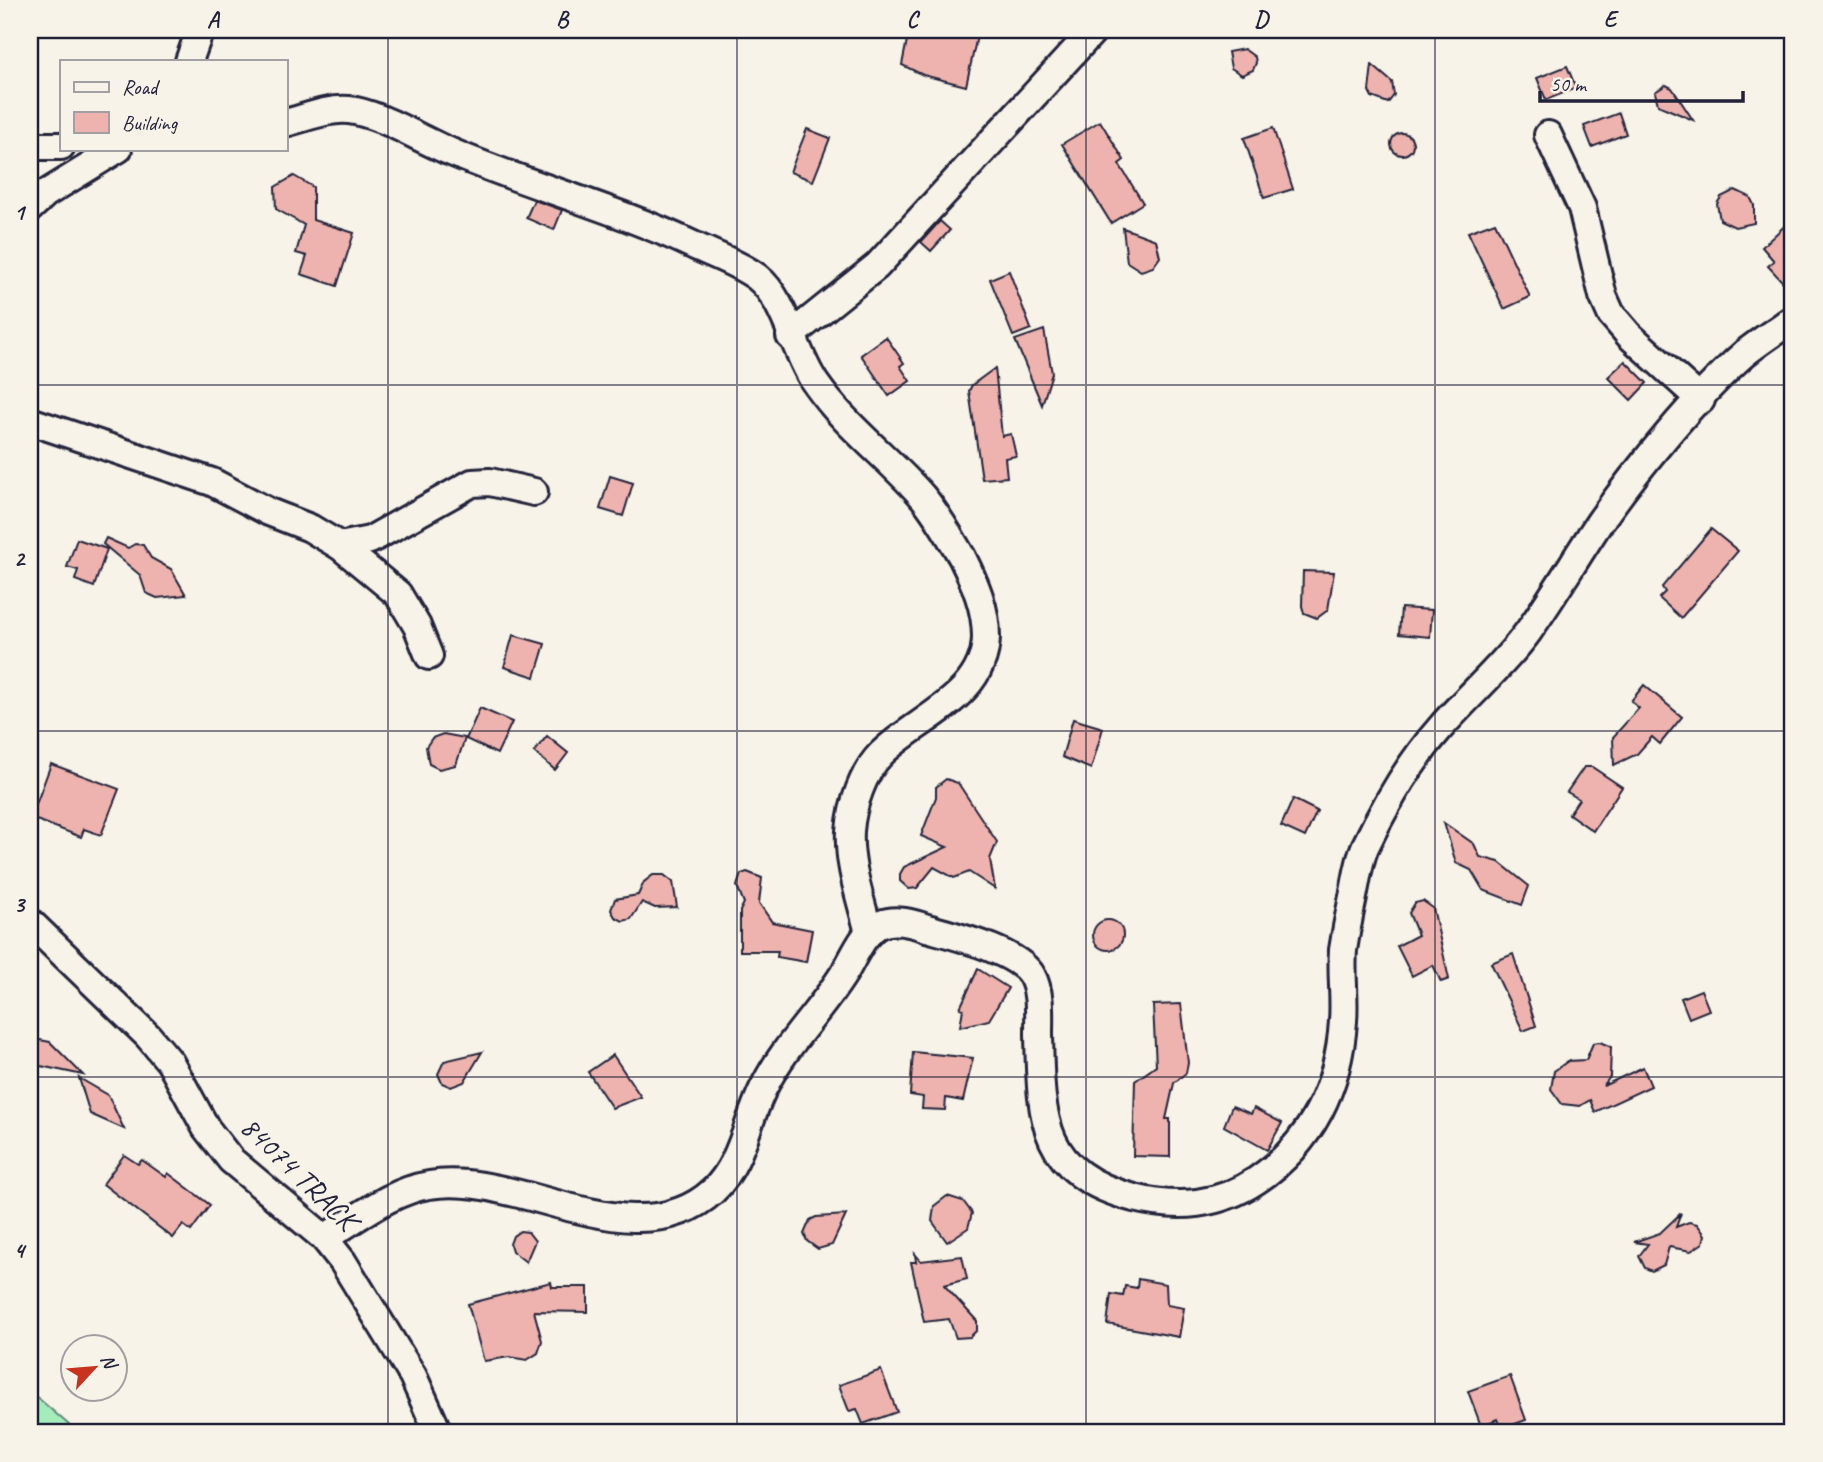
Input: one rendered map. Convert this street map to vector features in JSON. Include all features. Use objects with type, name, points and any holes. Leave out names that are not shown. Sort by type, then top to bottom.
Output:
[{"type":"street","points":[[190,60],[200,30]]},
{"type":"street","points":[[790,336],[877,266],[1094,30]]},
{"type":"street","points":[[287,122],[351,110],[451,153],[635,218],[757,277],[774,298],[815,384],[847,422],[927,501],[979,593],[983,613],[984,651],[967,685],[953,701],[923,720],[881,754],[868,771],[855,804],[850,831],[852,863],[869,933]]},
{"type":"street","points":[[1548,135],[1582,208],[1603,296],[1611,314],[1701,400]]},
{"type":"street","points":[[30,146],[60,146]]},
{"type":"street","points":[[30,208],[45,194],[116,150]]},
{"type":"street","points":[[324,1238],[407,1190],[435,1183],[475,1186],[631,1218],[658,1217],[695,1203],[712,1192],[724,1179],[764,1086],[840,980],[869,933],[887,922],[906,922],[1016,958],[1030,971],[1039,1002],[1041,1102],[1055,1147],[1068,1165],[1090,1183],[1160,1204],[1193,1204],[1212,1203],[1256,1181],[1278,1164],[1304,1137],[1333,1088],[1344,1016],[1342,955],[1362,854],[1395,790],[1435,734],[1525,636],[1604,516],[1701,400],[1745,353],[1793,319]]},
{"type":"street","points":[[30,421],[212,482],[269,512],[310,528],[341,546],[398,594],[417,626],[429,656]]},
{"type":"street","points":[[341,546],[370,540],[472,483],[490,482],[534,492]]},
{"type":"street","name":"84074 TRACK","points":[[30,922],[148,1036],[170,1062],[206,1128],[232,1160],[324,1238],[356,1283],[413,1376],[438,1432]]},
{"type":"green space","points":[[30,1391],[77,1432],[30,1432]]},
{"type":"building","points":[[909,30],[951,30],[977,36],[966,86],[923,75],[902,65]]},
{"type":"building","points":[[1244,49],[1255,57],[1256,63],[1253,70],[1242,75],[1231,68],[1228,52]]},
{"type":"building","points":[[1372,65],[1392,82],[1394,95],[1388,103],[1372,97],[1369,91]]},
{"type":"building","points":[[1567,66],[1576,88],[1546,100],[1537,78]]},
{"type":"building","points":[[1666,85],[1672,88],[1693,120],[1658,105],[1655,92]]},
{"type":"building","points":[[1619,113],[1626,134],[1592,147],[1584,126]]},
{"type":"building","points":[[1100,121],[1124,160],[1119,164],[1143,203],[1111,223],[1062,144]]},
{"type":"building","points":[[1273,128],[1293,189],[1264,198],[1244,138]]},
{"type":"building","points":[[807,129],[830,138],[813,181],[790,172]]},
{"type":"building","points":[[1402,133],[1410,136],[1413,144],[1410,152],[1402,155],[1394,152],[1391,144],[1394,136]]},
{"type":"building","points":[[294,176],[313,187],[313,220],[354,233],[337,286],[301,274],[307,256],[296,253],[304,225],[276,209],[275,187]]},
{"type":"building","points":[[1735,190],[1750,197],[1754,205],[1754,223],[1735,227],[1720,220],[1717,204],[1721,197]]},
{"type":"building","points":[[534,200],[562,210],[554,230],[526,218]]},
{"type":"building","points":[[1793,218],[1793,293],[1768,266],[1774,261],[1762,247]]},
{"type":"building","points":[[940,221],[950,230],[931,251],[921,242]]},
{"type":"building","points":[[1495,222],[1530,297],[1504,309],[1468,232]]},
{"type":"building","points":[[1123,228],[1156,240],[1160,257],[1153,267],[1141,271],[1127,262]]},
{"type":"building","points":[[1009,271],[1031,329],[1013,336],[990,279]]},
{"type":"building","points":[[1044,330],[1052,373],[1042,405],[1015,340]]},
{"type":"building","points":[[886,337],[904,363],[900,366],[910,381],[889,396],[861,355]]},
{"type":"building","points":[[1625,361],[1647,383],[1631,400],[1608,377]]},
{"type":"building","points":[[995,368],[1002,436],[1011,434],[1016,456],[1005,458],[1007,477],[982,479],[969,391],[972,385]]},
{"type":"building","points":[[610,476],[633,483],[623,516],[600,509]]},
{"type":"building","points":[[1711,529],[1738,551],[1681,618],[1659,598],[1665,592],[1662,587]]},
{"type":"building","points":[[106,538],[128,548],[135,544],[143,545],[151,558],[171,569],[186,595],[157,598],[146,593],[140,575],[103,544]]},
{"type":"building","points":[[77,539],[107,549],[94,587],[75,580],[78,570],[67,567]]},
{"type":"building","points":[[1303,571],[1334,572],[1328,610],[1317,618],[1304,613]]},
{"type":"building","points":[[1401,608],[1432,610],[1430,637],[1399,634]]},
{"type":"building","points":[[513,635],[545,644],[535,677],[504,667]]},
{"type":"building","points":[[1644,685],[1682,717],[1660,744],[1652,737],[1637,754],[1614,765],[1613,737],[1639,708],[1631,701]]},
{"type":"building","points":[[480,708],[512,722],[497,754],[466,739]]},
{"type":"building","points":[[1073,719],[1103,728],[1091,769],[1062,757]]},
{"type":"building","points":[[443,734],[465,738],[456,765],[439,769],[429,764],[426,747],[432,738]]},
{"type":"building","points":[[547,736],[568,753],[555,770],[534,752]]},
{"type":"building","points":[[51,764],[119,789],[101,835],[84,829],[81,837],[31,818]]},
{"type":"building","points":[[1584,767],[1592,767],[1622,787],[1593,831],[1569,814],[1579,799],[1567,792]]},
{"type":"building","points":[[946,779],[958,783],[997,842],[990,859],[995,889],[969,872],[954,878],[934,867],[917,888],[909,889],[900,881],[904,867],[947,847],[921,836],[936,797],[936,787]]},
{"type":"building","points":[[1293,799],[1317,811],[1305,837],[1281,826]]},
{"type":"building","points":[[1444,823],[1474,844],[1480,857],[1499,862],[1529,886],[1522,905],[1483,890],[1471,870],[1456,863]]},
{"type":"building","points":[[747,872],[762,878],[759,903],[772,922],[812,930],[806,962],[777,957],[778,951],[740,951],[740,911],[744,903],[737,886],[741,874]]},
{"type":"building","points":[[653,875],[664,875],[673,882],[677,907],[655,908],[642,902],[631,919],[623,921],[615,917],[611,910],[615,899],[638,895],[644,882]]},
{"type":"building","points":[[1423,901],[1433,908],[1449,979],[1441,982],[1433,965],[1412,976],[1397,946],[1418,935],[1409,913],[1415,903]]},
{"type":"building","points":[[1108,920],[1119,924],[1123,935],[1119,946],[1108,950],[1097,946],[1093,935],[1097,924]]},
{"type":"building","points":[[1513,954],[1536,1026],[1523,1031],[1491,963]]},
{"type":"building","points":[[978,969],[1008,988],[989,1020],[960,1027],[963,1009],[960,1008]]},
{"type":"building","points":[[1701,990],[1709,1010],[1689,1018],[1681,998]]},
{"type":"building","points":[[1181,1004],[1188,1063],[1186,1073],[1174,1083],[1166,1119],[1170,1119],[1170,1157],[1133,1156],[1135,1081],[1156,1066],[1153,1005]]},
{"type":"building","points":[[40,1040],[50,1042],[83,1075],[36,1065],[30,1056],[32,1046]]},
{"type":"building","points":[[1600,1042],[1611,1047],[1610,1077],[1603,1086],[1643,1067],[1651,1086],[1595,1112],[1590,1100],[1580,1106],[1562,1104],[1551,1089],[1554,1071],[1568,1061],[1586,1060],[1593,1043]]},
{"type":"building","points":[[482,1052],[464,1082],[451,1087],[442,1083],[438,1074],[444,1061]]},
{"type":"building","points":[[913,1052],[973,1058],[963,1101],[946,1098],[945,1110],[922,1109],[923,1097],[910,1095]]},
{"type":"building","points":[[613,1055],[641,1097],[612,1108],[588,1072]]},
{"type":"building","points":[[79,1078],[108,1095],[124,1129],[90,1114]]},
{"type":"building","points":[[1232,1106],[1251,1114],[1254,1108],[1282,1123],[1267,1150],[1224,1126]]},
{"type":"building","points":[[124,1155],[138,1164],[142,1160],[166,1177],[168,1173],[210,1205],[191,1231],[183,1225],[173,1238],[103,1184]]},
{"type":"building","points":[[947,1196],[963,1201],[972,1213],[968,1228],[947,1242],[932,1221],[934,1206]]},
{"type":"building","points":[[1681,1213],[1676,1227],[1689,1222],[1697,1224],[1705,1235],[1703,1243],[1691,1251],[1669,1247],[1664,1265],[1652,1271],[1645,1268],[1639,1256],[1648,1244],[1634,1242],[1660,1233]]},
{"type":"building","points":[[846,1215],[832,1245],[818,1249],[807,1241],[804,1234],[810,1220],[816,1217]]},
{"type":"building","points":[[520,1231],[528,1232],[535,1241],[526,1262],[512,1251],[510,1244],[513,1236]]},
{"type":"building","points":[[915,1254],[921,1261],[962,1256],[967,1279],[944,1285],[977,1321],[977,1330],[970,1337],[956,1338],[949,1319],[924,1322],[911,1262],[916,1262]]},
{"type":"building","points":[[1138,1279],[1166,1284],[1167,1305],[1184,1308],[1179,1337],[1107,1324],[1111,1294],[1123,1296],[1125,1286],[1137,1288]]},
{"type":"building","points":[[551,1282],[552,1287],[588,1287],[588,1312],[534,1311],[542,1341],[538,1353],[527,1360],[509,1357],[484,1361],[468,1304]]},
{"type":"building","points":[[881,1370],[897,1412],[863,1424],[857,1409],[849,1411],[839,1385]]},
{"type":"building","points":[[1510,1376],[1526,1420],[1501,1429],[1497,1419],[1481,1426],[1468,1391]]}]
